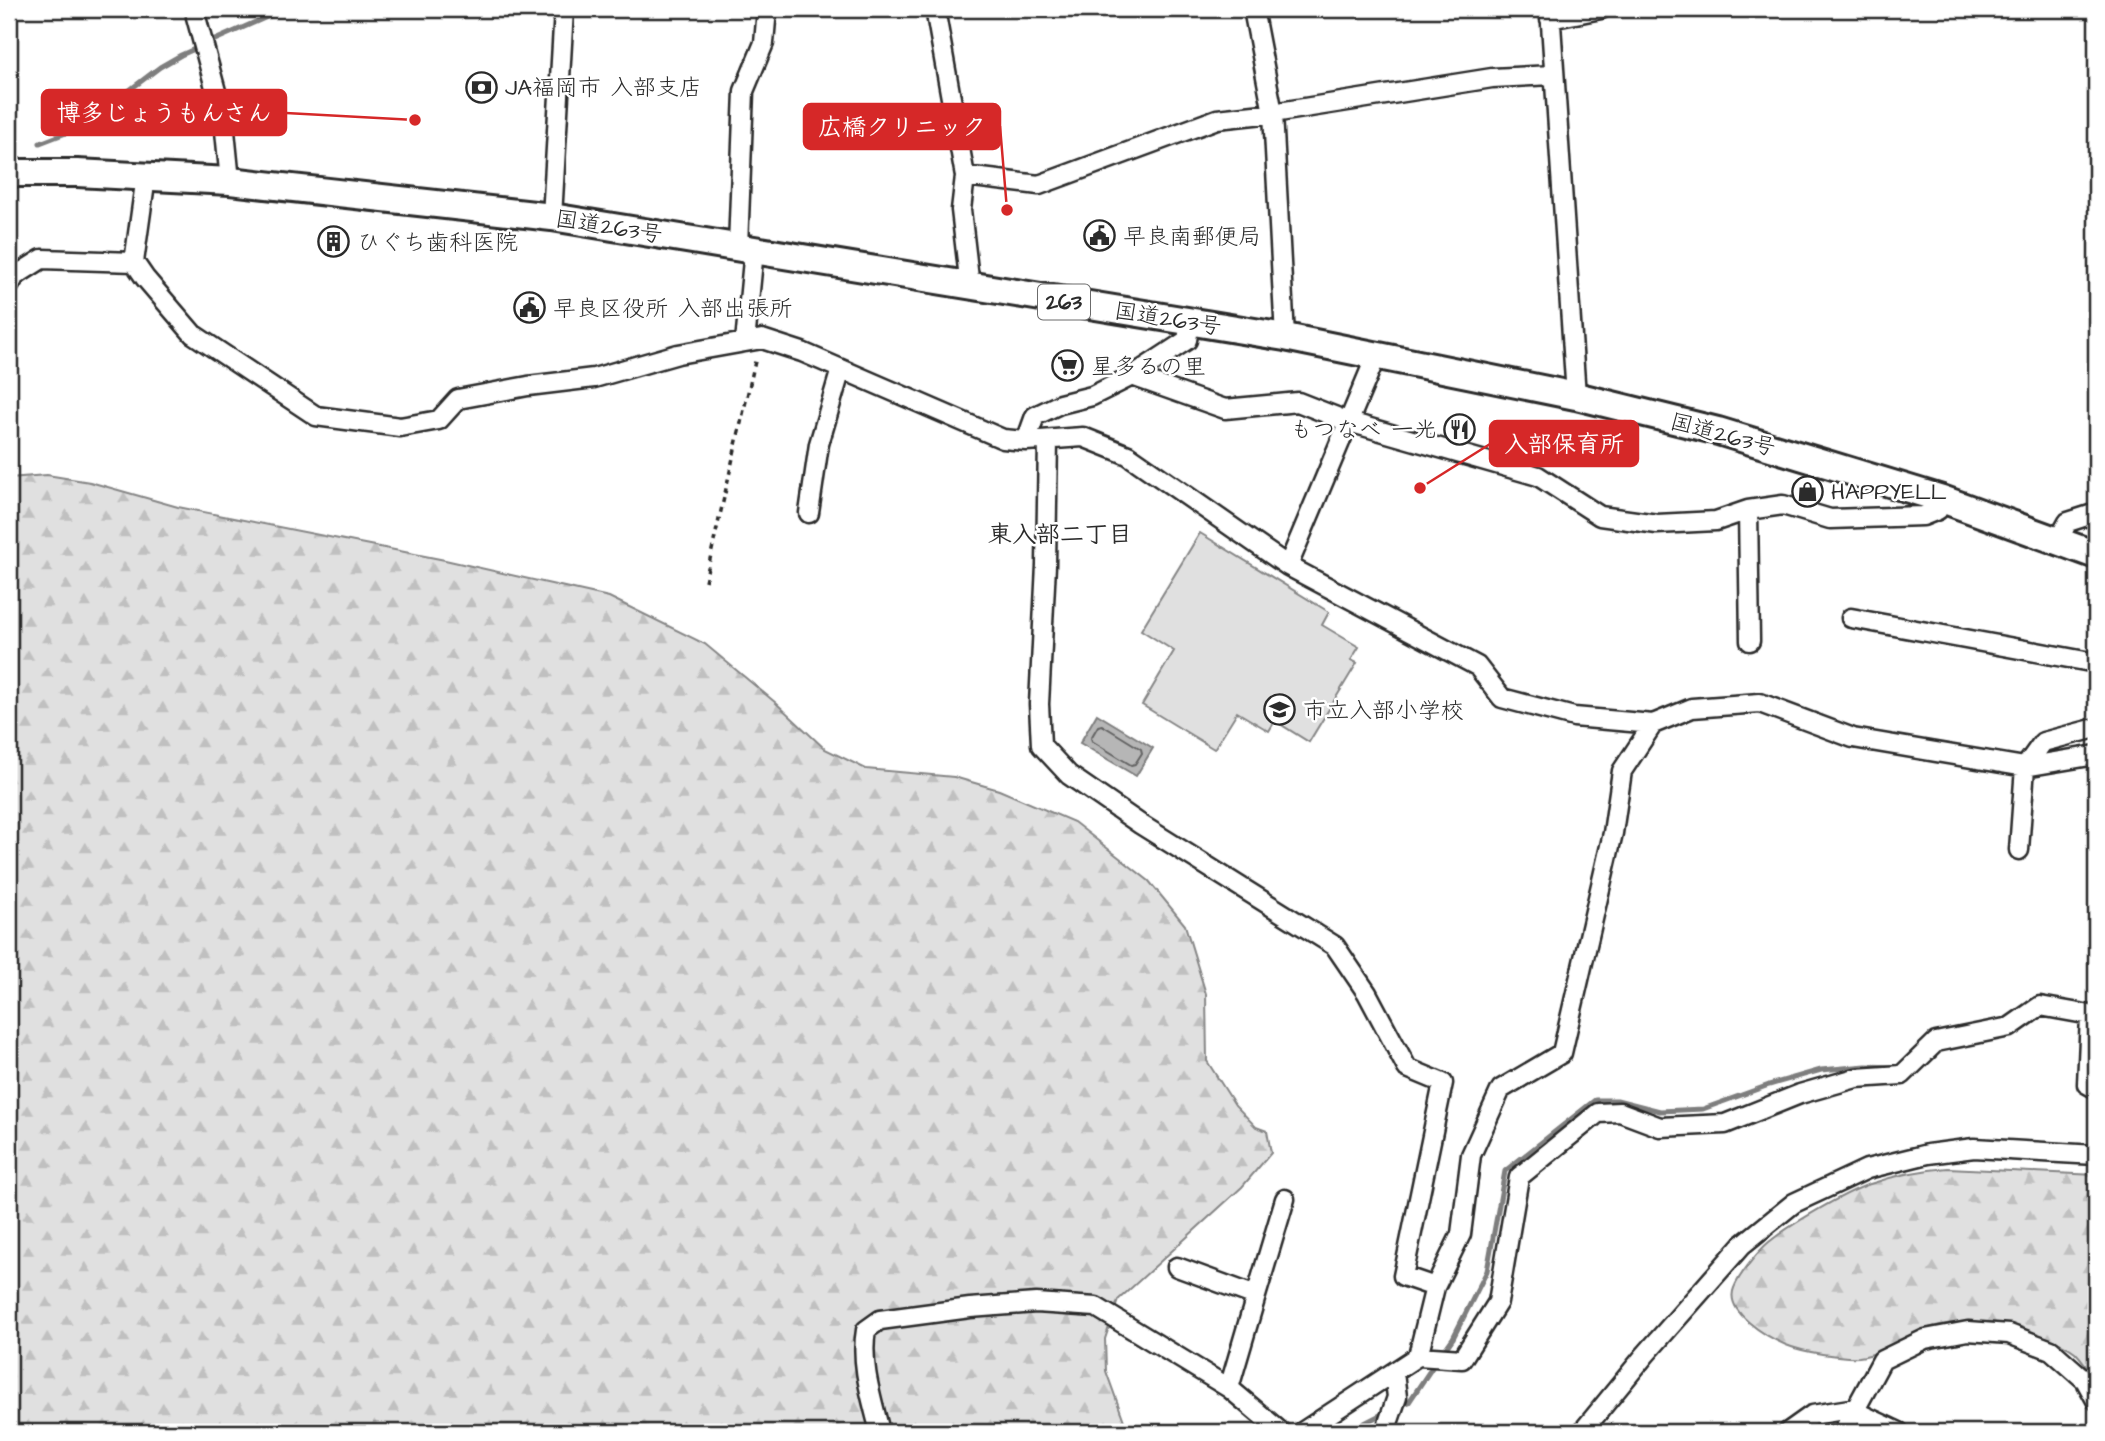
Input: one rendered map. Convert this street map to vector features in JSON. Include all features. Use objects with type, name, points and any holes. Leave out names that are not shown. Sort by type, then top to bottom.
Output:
[{"type":"highway","name":"国道263号","points":[[9,173],[229,181],[552,217],[1285,337],[1577,396],[1718,431],[1942,499],[2096,555]]},
{"type":"street","points":[[196,9],[224,121],[229,181]]},
{"type":"street","points":[[552,217],[564,9]]},
{"type":"street","points":[[745,342],[744,91],[764,43],[767,9]]},
{"type":"street","points":[[935,9],[965,176],[961,210],[970,287]]},
{"type":"street","points":[[1253,9],[1273,113],[1285,337]]},
{"type":"street","points":[[1577,396],[1550,14],[1601,9]]},
{"type":"street","points":[[965,176],[1039,185],[1217,120],[1492,78],[1554,75]]},
{"type":"street","points":[[146,176],[134,262],[145,278],[193,334],[316,416],[400,427],[439,420],[458,398],[594,378],[677,354],[762,339],[841,369],[1003,439],[1026,441],[1083,437],[1128,455],[1288,566],[1477,666],[1502,698],[1574,717],[1653,724],[1692,708],[1760,703],[1853,738],[2025,767],[2096,755]]},
{"type":"street","points":[[9,286],[15,276],[42,259],[134,262]]},
{"type":"street","points":[[1026,441],[1035,416],[1060,404],[1092,396],[1132,376],[1186,340],[1190,322]]},
{"type":"street","points":[[1288,566],[1377,354]]},
{"type":"street","points":[[809,513],[819,444],[841,369]]},
{"type":"street","points":[[1132,376],[1225,409],[1298,402],[1349,422],[1538,477],[1600,516],[1657,524],[1716,521],[1748,510],[1783,505],[1830,519],[1923,516],[1938,509],[1942,499]]},
{"type":"street","points":[[1048,440],[1046,565],[1039,704],[1041,746],[1069,775],[1130,817],[1335,946],[1367,993],[1407,1068],[1443,1083],[1403,1276],[1435,1287]]},
{"type":"street","points":[[1748,510],[1750,641]]},
{"type":"street","points":[[2058,540],[2068,522],[2096,513]]},
{"type":"street","points":[[1851,618],[2096,663]]},
{"type":"street","points":[[1425,1357],[1435,1287],[1461,1234],[1471,1155],[1501,1089],[1562,1053],[1613,833],[1622,771],[1653,724]]},
{"type":"street","points":[[2019,850],[2025,767],[2043,742],[2096,728]]},
{"type":"street","points":[[1302,1432],[1394,1373],[1425,1357],[1462,1359],[1498,1302],[1519,1177],[1598,1113],[1620,1112],[1660,1127],[1726,1124],[1800,1094],[1856,1078],[1902,1075],[1936,1042],[2010,1027],[2040,1006],[2091,1021],[2087,1084],[2096,1089]]},
{"type":"street","points":[[1583,1432],[1645,1355],[1742,1245],[1794,1203],[1867,1169],[1928,1154],[1974,1148],[2096,1155]]},
{"type":"street","points":[[1229,1388],[1285,1199]]},
{"type":"street","points":[[1177,1267],[1256,1296]]},
{"type":"street","points":[[880,1432],[863,1347],[866,1330],[880,1320],[914,1314],[1036,1303],[1097,1307],[1229,1388],[1281,1432]]},
{"type":"street","points":[[1843,1432],[1882,1360],[1925,1339],[1968,1331],[2009,1334],[2051,1350],[2085,1380],[2096,1400]]},
{"type":"street","points":[[1387,1426],[1397,1397],[1394,1373]]},
{"type":"street","points":[[1788,1432],[1812,1415],[1855,1410],[1899,1432]]},
{"type":"path","points":[[705,581],[753,368]]},
{"type":"green space","points":[[47,475],[90,482],[178,507],[445,560],[609,597],[705,644],[776,703],[825,749],[866,769],[954,777],[999,790],[1074,822],[1149,881],[1185,925],[1206,994],[1207,1061],[1235,1105],[1256,1127],[1267,1131],[1271,1153],[1242,1187],[1118,1300],[1105,1339],[1106,1371],[1128,1432],[9,1432],[9,478]]},
{"type":"green space","points":[[1200,533],[1329,612],[1322,625],[1359,647],[1351,660],[1357,663],[1309,742],[1275,721],[1269,731],[1237,712],[1214,749],[1142,705],[1174,651],[1141,630]]},
{"type":"green space","points":[[1948,1168],[2096,1175],[2096,1382],[2075,1352],[2059,1342],[2001,1325],[1974,1322],[1946,1324],[1923,1330],[1869,1355],[1842,1357],[1786,1345],[1759,1330],[1735,1306],[1734,1288],[1745,1270],[1765,1246],[1790,1227],[1859,1188],[1909,1173]]},
{"type":"water","points":[[1097,714],[1153,748],[1136,776],[1080,743]]},
{"type":"waterway","points":[[40,143],[66,133],[102,111],[160,67],[181,55],[285,9]]},
{"type":"waterway","points":[[1441,1355],[1453,1338],[1487,1271],[1505,1171],[1595,1100],[1617,1100],[1660,1111],[1703,1109],[1821,1070],[1866,1066],[1895,1067]]},
{"type":"waterway","points":[[1400,1406],[1409,1402],[1435,1363]]},
{"type":"waterway","points":[[1347,1432],[1388,1411]]},
{"type":"place","name":"JA福岡市 入部支店","points":[[482,87]]},
{"type":"place","name":"博多じょうもんさん","points":[[415,120]]},
{"type":"place","name":"広橋クリニック","points":[[1007,210]]},
{"type":"place","name":"早良南郵便局","points":[[1100,236]]},
{"type":"place","name":"ひぐち歯科医院","points":[[334,242]]},
{"type":"place","name":"早良区役所 入部出張所","points":[[530,308]]},
{"type":"place","name":"星多るの里","points":[[1068,366]]},
{"type":"place","name":"もつなべ 一光","points":[[1460,429]]},
{"type":"place","name":"入部保育所","points":[[1420,488]]},
{"type":"place","name":"HAPPYELL","points":[[1808,491]]},
{"type":"place","name":"市立入部小学校","points":[[1280,710]]},
{"type":"district","name":"東入部二丁目","points":[[1060,534]]}]
